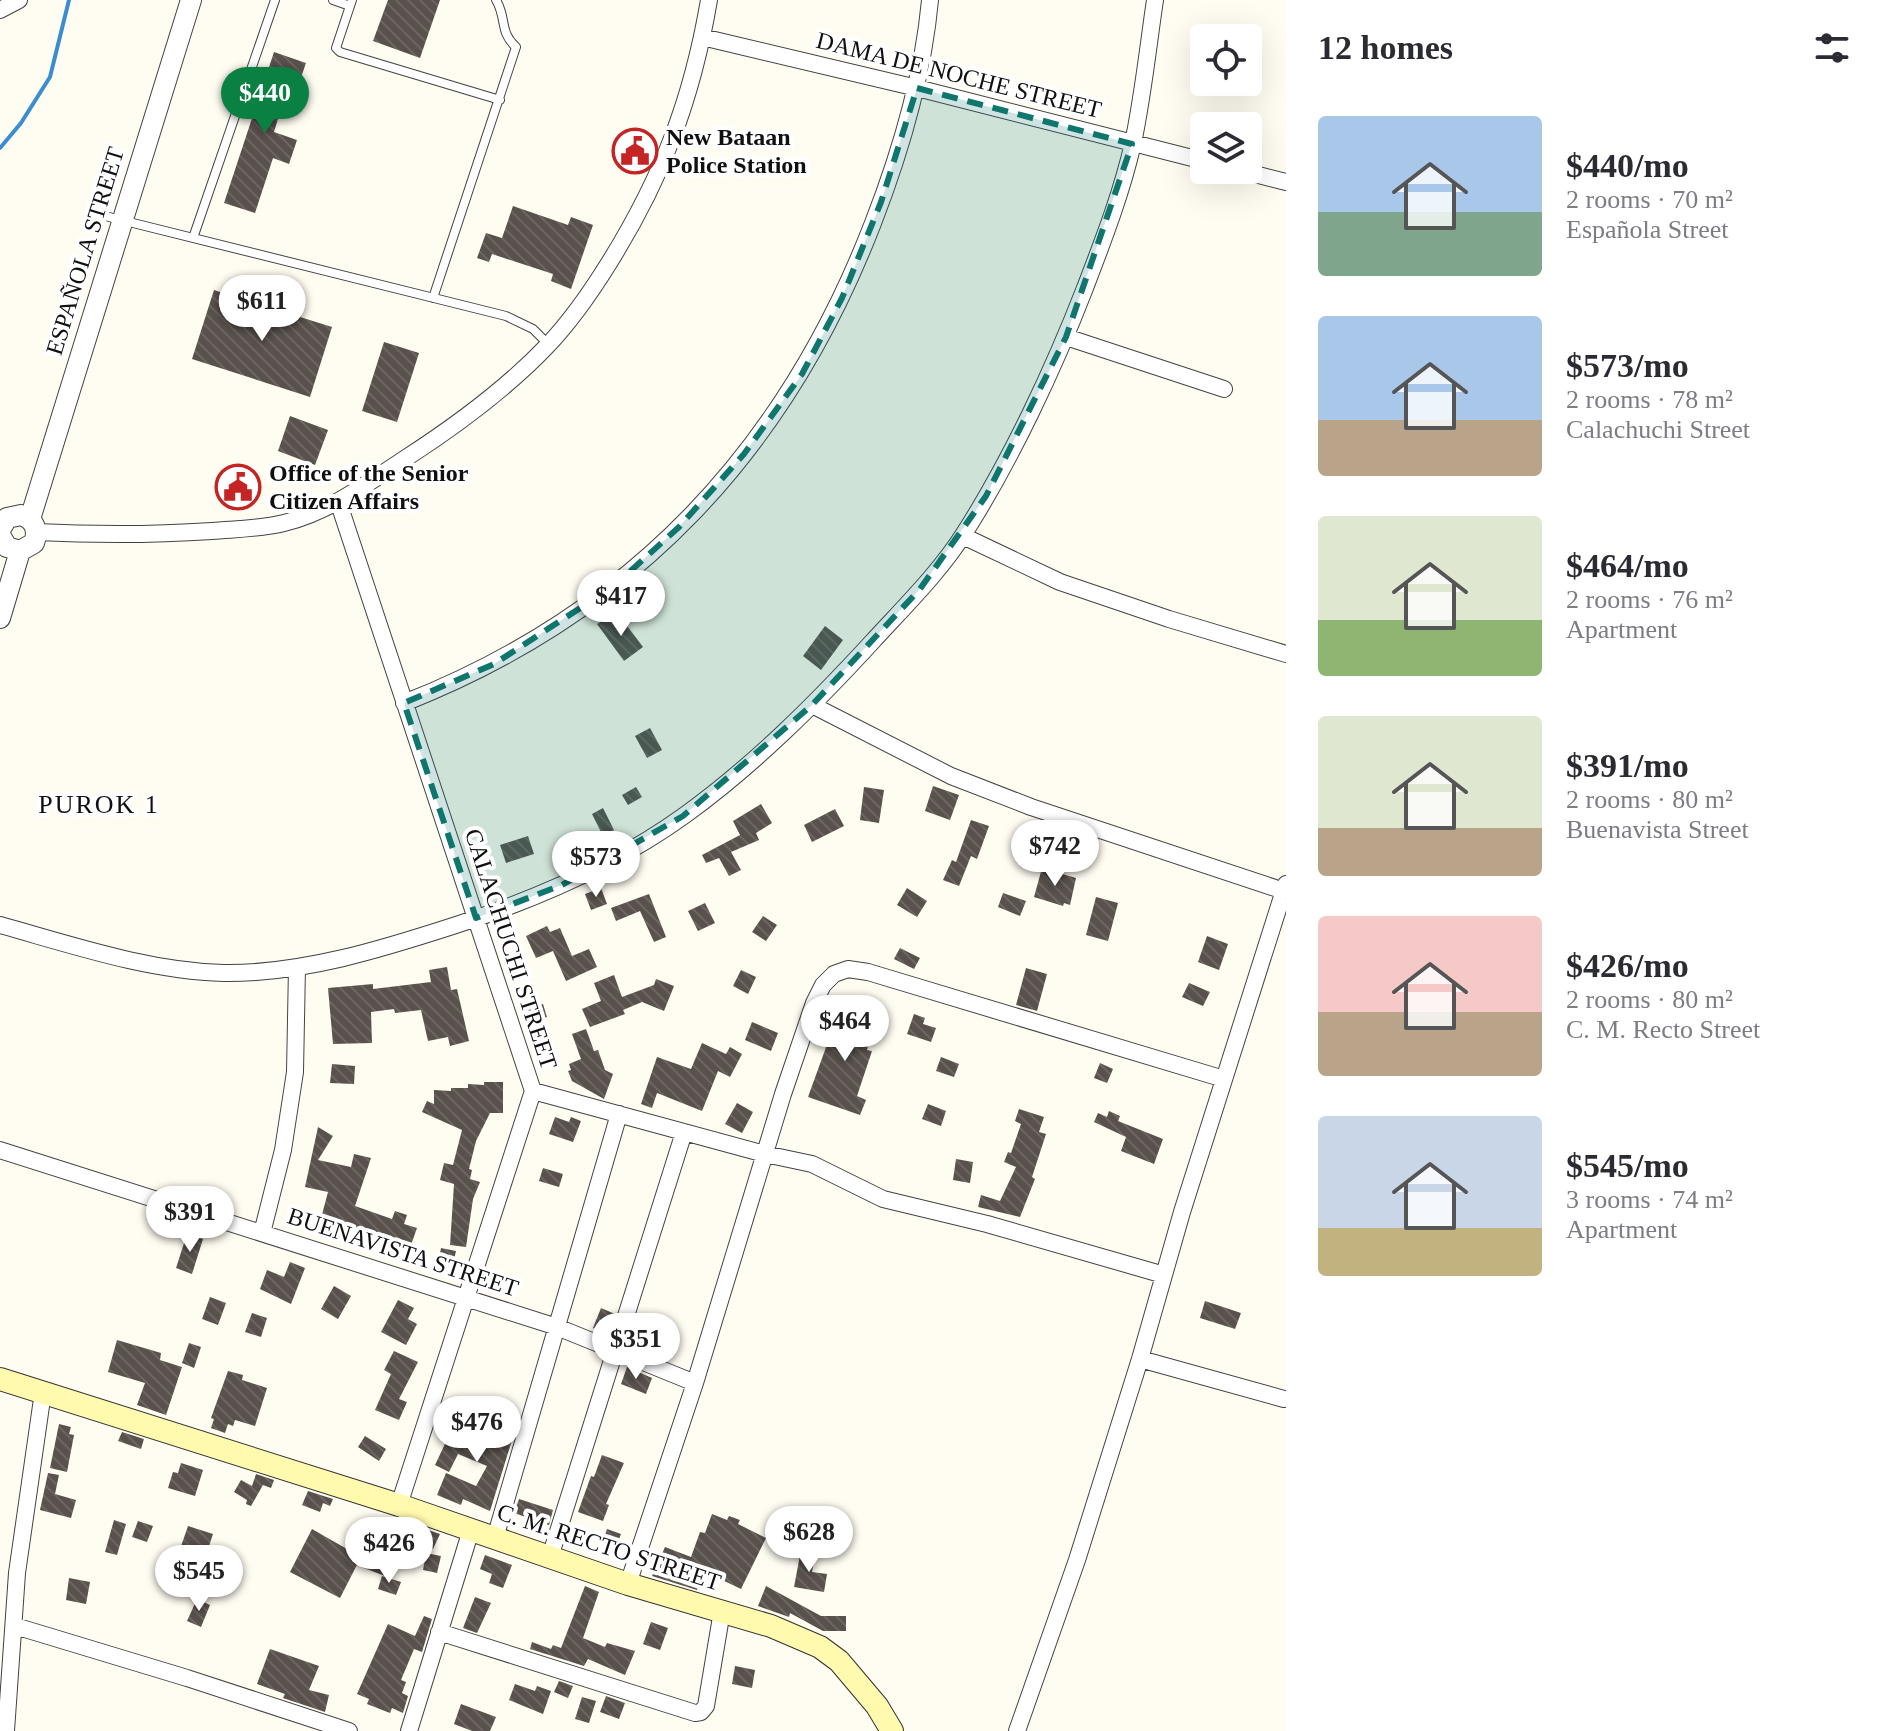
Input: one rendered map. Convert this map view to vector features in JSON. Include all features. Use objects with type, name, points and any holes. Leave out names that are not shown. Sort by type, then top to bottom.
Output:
[{"type":"main road","name":"C. M. RECTO STREET","points":[[0,1379],[399,1505],[628,1584],[771,1626],[820,1647],[839,1661],[859,1683],[892,1731]]},
{"type":"street","points":[[0,10],[19,0]]},
{"type":"street","name":"ESPAÑOLA STREET","points":[[115,218],[177,0]]},
{"type":"street","name":"ESPAÑOLA STREET","points":[[0,570],[115,218],[191,0]]},
{"type":"street","points":[[12,531],[146,534],[282,524],[338,501],[482,406],[549,345],[595,285],[655,183],[682,114],[709,0]]},
{"type":"street","points":[[404,703],[461,681],[494,664],[614,586],[679,527],[744,454],[802,374],[842,298],[881,202],[917,88],[930,0]]},
{"type":"street","points":[[0,925],[82,948],[180,968],[222,973],[297,967],[384,947],[476,918],[562,885],[633,849],[725,783],[812,705],[920,589],[963,536],[1004,462],[1066,337],[1112,212],[1132,144],[1155,0]]},
{"type":"street","name":"DAMA DE NOCHE STREET","points":[[702,37],[1190,158]]},
{"type":"street","points":[[1262,176],[1286,182]]},
{"type":"street","points":[[1066,337],[1224,389]]},
{"type":"street","name":"CALACHUCHI STREET","points":[[338,501],[533,1091],[399,1505]]},
{"type":"street","name":"ESPAÑOLA STREET","points":[[0,618],[12,531]]},
{"type":"street","points":[[963,536],[1060,582],[1286,654]]},
{"type":"street","points":[[812,705],[951,776],[1098,830],[1285,888],[1077,1560],[1017,1731]]},
{"type":"street","points":[[262,1233],[283,1150],[295,1072],[297,967]]},
{"type":"street","points":[[628,1584],[695,1383],[783,1094],[814,1003],[823,985],[834,974],[848,969],[868,972],[1224,1079]]},
{"type":"street","points":[[533,1091],[812,1164],[883,1199],[987,1224],[1164,1275]]},
{"type":"street","points":[[495,1538],[619,1114]]},
{"type":"street","points":[[550,1557],[684,1132]]},
{"type":"street","name":"BUENAVISTA STREET","points":[[0,1150],[557,1327],[695,1383]]},
{"type":"street","points":[[1140,1359],[1284,1399]]},
{"type":"street","points":[[6,1731],[17,1573],[43,1392]]},
{"type":"street","points":[[409,1731],[471,1530]]},
{"type":"street","points":[[439,1632],[695,1713],[706,1706],[722,1611]]},
{"type":"street","points":[[15,1626],[349,1731]]},
{"type":"lane","points":[[193,238],[275,0]]},
{"type":"lane","points":[[333,0],[351,3],[336,48],[340,52],[500,100]]},
{"type":"lane","points":[[433,298],[516,47],[505,35],[502,11],[496,0]]},
{"type":"lane","points":[[115,218],[521,322],[549,345]]},
{"type":"highlighted area","points":[[917,88],[1132,144],[1066,337],[986,496],[920,589],[812,705],[683,816],[562,885],[476,918],[404,703],[494,664],[614,586],[679,527],[744,454],[802,374],[842,298],[881,202]]},
{"type":"building","points":[[388,0],[440,0],[420,58],[373,41]]},
{"type":"building","points":[[274,52],[306,63],[296,92],[287,89],[274,132],[297,140],[289,164],[273,158],[255,213],[224,203]]},
{"type":"building","points":[[513,206],[568,225],[571,217],[593,225],[571,289],[551,281],[553,274],[492,254],[489,262],[477,258],[486,233],[502,238]]},
{"type":"building","points":[[214,290],[332,327],[310,397],[192,359]]},
{"type":"building","points":[[384,342],[419,353],[397,422],[362,411]]},
{"type":"building","points":[[290,416],[328,430],[315,465],[278,451]]},
{"type":"building","name":"Office of the Senior Citizen Affairs","points":[[230,474],[253,481],[247,500],[224,493]]},
{"type":"building","points":[[609,616],[617,628],[625,623],[643,647],[624,661],[597,624]]},
{"type":"building","points":[[825,626],[843,640],[821,670],[803,656]]},
{"type":"building","points":[[650,728],[662,750],[647,758],[635,736]]},
{"type":"building","points":[[933,786],[959,795],[950,820],[925,811]]},
{"type":"building","points":[[636,787],[642,797],[628,805],[622,795]]},
{"type":"building","points":[[864,787],[884,790],[879,823],[860,820]]},
{"type":"building","points":[[761,804],[772,823],[756,833],[759,840],[731,852],[741,870],[729,876],[719,858],[706,863],[702,855],[740,835],[733,821]]},
{"type":"building","points":[[603,808],[614,830],[603,836],[592,814]]},
{"type":"building","points":[[835,809],[844,826],[812,842],[804,825]]},
{"type":"building","points":[[971,820],[989,826],[977,859],[971,856],[959,886],[943,880],[952,860],[956,862]]},
{"type":"building","points":[[528,836],[534,854],[506,863],[500,845]]},
{"type":"building","points":[[1042,868],[1076,878],[1070,905],[1064,903],[1063,906],[1034,897]]},
{"type":"building","points":[[601,888],[607,904],[591,910],[585,894]]},
{"type":"building","points":[[907,888],[927,901],[917,917],[897,905]]},
{"type":"building","points":[[1003,893],[1026,901],[1020,916],[998,907]]},
{"type":"building","points":[[649,894],[666,937],[654,942],[640,911],[616,921],[611,908]]},
{"type":"building","points":[[1096,897],[1118,903],[1108,941],[1086,935]]},
{"type":"building","points":[[705,903],[715,923],[698,931],[688,911]]},
{"type":"building","points":[[763,916],[777,925],[766,941],[752,932]]},
{"type":"building","points":[[547,926],[550,932],[560,928],[572,956],[589,949],[597,967],[566,981],[553,951],[536,958],[526,936]]},
{"type":"building","points":[[1207,936],[1228,944],[1219,970],[1198,962]]},
{"type":"building","points":[[900,948],[920,958],[914,969],[894,959]]},
{"type":"building","points":[[447,967],[451,990],[457,989],[469,1041],[450,1046],[448,1037],[428,1041],[421,1010],[395,1013],[394,1009],[371,1012],[372,1043],[333,1044],[328,988],[373,984],[373,989],[431,982],[429,970]]},
{"type":"building","points":[[1026,968],[1047,974],[1037,1011],[1016,1005]]},
{"type":"building","points":[[741,970],[756,977],[748,994],[733,986]]},
{"type":"building","points":[[614,975],[622,997],[654,985],[656,979],[674,986],[664,1011],[642,1002],[623,1010],[625,1014],[590,1027],[582,1009],[601,1001],[594,983]]},
{"type":"building","points":[[1189,983],[1210,992],[1203,1006],[1182,997]]},
{"type":"building","points":[[543,1004],[547,1017],[532,1021],[528,1008]]},
{"type":"building","points":[[844,1006],[877,1016],[867,1050],[872,1051],[857,1096],[866,1100],[860,1115],[808,1097],[829,1039],[834,1040]]},
{"type":"building","points":[[914,1014],[925,1018],[923,1024],[936,1028],[931,1042],[907,1034]]},
{"type":"building","points":[[752,1022],[778,1033],[771,1051],[745,1040]]},
{"type":"building","points":[[586,1029],[605,1070],[613,1074],[604,1099],[572,1081],[568,1071],[571,1070],[569,1064],[581,1059],[572,1034]]},
{"type":"building","points":[[702,1043],[726,1054],[730,1047],[742,1054],[730,1077],[718,1071],[702,1111],[657,1093],[652,1108],[641,1104],[657,1057],[691,1069]]},
{"type":"building","points":[[941,1057],[959,1064],[954,1077],[936,1071]]},
{"type":"building","points":[[1100,1063],[1113,1069],[1107,1083],[1094,1078]]},
{"type":"building","points":[[332,1064],[355,1066],[354,1084],[330,1083]]},
{"type":"building","points":[[484,1082],[503,1082],[503,1113],[490,1113],[476,1141],[469,1169],[472,1170],[470,1179],[480,1182],[473,1199],[466,1247],[450,1245],[454,1184],[440,1180],[444,1163],[453,1165],[462,1130],[422,1112],[427,1101],[434,1104],[434,1090],[451,1091],[451,1088],[468,1088],[468,1084],[484,1085]]},
{"type":"building","points":[[737,1103],[753,1112],[742,1133],[725,1124]]},
{"type":"building","points":[[928,1104],[946,1111],[941,1126],[922,1119]]},
{"type":"building","points":[[1019,1109],[1044,1117],[1039,1132],[1046,1134],[1032,1177],[1035,1179],[1020,1217],[978,1207],[981,1195],[1000,1201],[1016,1167],[1004,1162],[1008,1152],[1011,1153],[1021,1124],[1015,1121]]},
{"type":"building","points":[[1109,1111],[1120,1116],[1118,1121],[1163,1139],[1154,1164],[1121,1151],[1126,1137],[1094,1122],[1098,1113],[1107,1117]]},
{"type":"building","points":[[555,1117],[569,1122],[571,1117],[581,1121],[573,1142],[549,1134]]},
{"type":"building","points":[[318,1127],[333,1136],[318,1160],[351,1167],[354,1154],[371,1158],[355,1206],[392,1219],[395,1211],[407,1215],[404,1224],[417,1228],[411,1245],[372,1232],[365,1248],[350,1242],[356,1228],[333,1220],[331,1226],[320,1222],[328,1192],[305,1187]]},
{"type":"building","points":[[956,1159],[973,1162],[970,1183],[953,1180]]},
{"type":"building","points":[[543,1168],[563,1174],[559,1187],[539,1181]]},
{"type":"building","points":[[187,1234],[203,1239],[192,1274],[176,1268]]},
{"type":"building","points":[[441,1248],[456,1251],[452,1268],[438,1264]]},
{"type":"building","points":[[290,1262],[305,1268],[291,1304],[260,1289],[267,1270],[284,1277]]},
{"type":"building","points":[[334,1286],[351,1296],[338,1319],[321,1309]]},
{"type":"building","points":[[210,1297],[226,1303],[218,1325],[202,1319]]},
{"type":"building","points":[[398,1300],[414,1308],[408,1319],[417,1324],[406,1345],[381,1332]]},
{"type":"building","points":[[1205,1301],[1241,1313],[1235,1329],[1200,1318]]},
{"type":"building","points":[[601,1308],[615,1314],[609,1334],[593,1328]]},
{"type":"building","points":[[252,1313],[267,1318],[261,1337],[245,1332]]},
{"type":"building","points":[[648,1317],[668,1327],[656,1355],[634,1347]]},
{"type":"building","points":[[117,1340],[161,1353],[160,1360],[182,1367],[166,1415],[137,1405],[145,1383],[108,1372]]},
{"type":"building","points":[[189,1343],[201,1347],[194,1368],[182,1363]]},
{"type":"building","points":[[394,1351],[418,1362],[399,1399],[407,1402],[399,1420],[375,1410],[391,1374],[384,1370]]},
{"type":"building","points":[[627,1367],[652,1378],[646,1394],[621,1384]]},
{"type":"building","points":[[228,1371],[243,1375],[242,1380],[267,1388],[255,1426],[235,1420],[233,1426],[228,1424],[225,1433],[211,1428],[214,1419],[211,1418]]},
{"type":"building","points":[[498,1417],[517,1424],[490,1511],[463,1499],[461,1505],[437,1495],[446,1473],[476,1486],[487,1466],[458,1454],[449,1472],[435,1465],[452,1429],[471,1438],[472,1435],[488,1441]]},
{"type":"building","points":[[59,1424],[71,1427],[69,1434],[74,1435],[67,1472],[50,1468]]},
{"type":"building","points":[[122,1432],[144,1439],[141,1449],[118,1441]]},
{"type":"building","points":[[365,1436],[386,1449],[379,1461],[358,1447]]},
{"type":"building","points":[[602,1455],[624,1463],[606,1504],[609,1505],[603,1521],[578,1512]]},
{"type":"building","points":[[181,1463],[203,1470],[195,1496],[168,1488],[173,1472],[178,1473]]},
{"type":"building","points":[[48,1473],[59,1475],[55,1494],[76,1500],[71,1518],[40,1510]]},
{"type":"building","points":[[256,1474],[274,1480],[271,1488],[263,1485],[251,1506],[234,1492],[241,1480],[252,1486]]},
{"type":"building","points":[[308,1491],[333,1499],[330,1506],[323,1503],[320,1512],[302,1505]]},
{"type":"building","points":[[519,1499],[553,1510],[549,1525],[514,1513]]},
{"type":"building","points":[[712,1514],[727,1520],[729,1516],[740,1520],[738,1524],[766,1538],[741,1589],[718,1578],[714,1583],[702,1575],[697,1590],[652,1576],[665,1547],[691,1557],[700,1532],[705,1533]]},
{"type":"building","points":[[114,1520],[126,1524],[117,1555],[105,1552]]},
{"type":"building","points":[[379,1520],[403,1529],[385,1576],[361,1567]]},
{"type":"building","points":[[138,1521],[153,1526],[147,1542],[132,1537]]},
{"type":"building","points":[[188,1526],[213,1534],[202,1567],[177,1558]]},
{"type":"building","points":[[416,1526],[440,1534],[433,1549],[411,1539]]},
{"type":"building","points":[[312,1529],[361,1557],[340,1598],[290,1572]]},
{"type":"building","points":[[607,1529],[621,1534],[615,1549],[602,1544]]},
{"type":"building","points":[[801,1550],[816,1553],[812,1572],[827,1574],[824,1592],[794,1587]]},
{"type":"building","points":[[426,1553],[441,1556],[437,1573],[423,1570]]},
{"type":"building","points":[[485,1555],[512,1565],[503,1588],[489,1583],[492,1574],[480,1569]]},
{"type":"building","points":[[382,1576],[401,1582],[396,1595],[378,1589]]},
{"type":"building","points":[[69,1578],[90,1582],[86,1604],[66,1600]]},
{"type":"building","points":[[585,1586],[599,1592],[583,1638],[605,1647],[607,1643],[635,1651],[625,1675],[588,1659],[584,1666],[530,1649],[532,1642],[551,1649],[553,1645],[561,1648]]},
{"type":"building","points":[[766,1586],[821,1616],[846,1616],[846,1631],[823,1631],[790,1613],[789,1617],[758,1606]]},
{"type":"building","points":[[475,1597],[491,1603],[477,1633],[463,1628]]},
{"type":"building","points":[[197,1599],[210,1605],[201,1627],[187,1621]]},
{"type":"building","points":[[424,1616],[432,1619],[422,1652],[414,1649],[401,1680],[406,1682],[402,1693],[408,1696],[403,1713],[392,1708],[390,1713],[367,1704],[369,1699],[357,1694],[388,1624],[415,1636]]},
{"type":"building","points":[[651,1622],[668,1628],[660,1650],[643,1644]]},
{"type":"building","points":[[270,1649],[319,1666],[309,1690],[329,1695],[325,1712],[283,1698],[285,1694],[257,1684]]},
{"type":"building","points":[[735,1666],[755,1670],[752,1688],[732,1684]]},
{"type":"building","points":[[559,1681],[573,1686],[568,1698],[554,1692]]},
{"type":"building","points":[[515,1684],[535,1691],[537,1686],[551,1691],[543,1714],[509,1700]]},
{"type":"building","points":[[606,1696],[625,1703],[619,1719],[600,1712]]},
{"type":"building","points":[[582,1697],[596,1701],[589,1723],[575,1719]]},
{"type":"building","points":[[461,1704],[496,1717],[490,1731],[472,1731],[454,1724]]},
{"type":"waterway","points":[[0,148],[21,123],[50,77],[69,0]]},
{"type":"place","name":"New Bataan Police Station","points":[[635,151]]},
{"type":"place","name":"Office of the Senior Citizen Affairs","points":[[238,487]]},
{"type":"district","name":"PUROK 1","points":[[99,804]]}]
